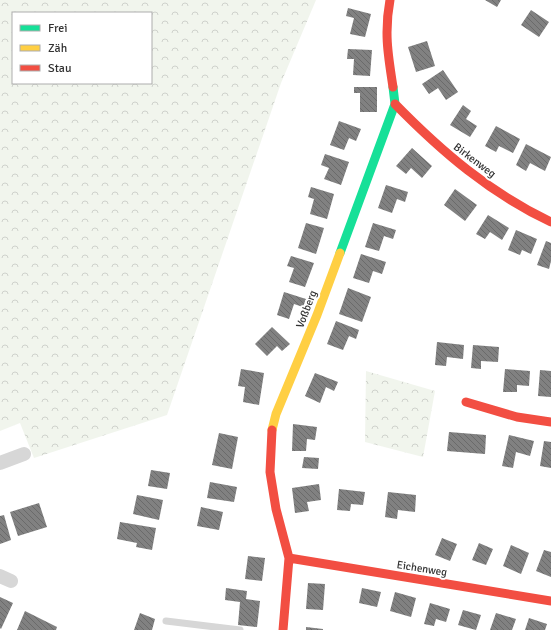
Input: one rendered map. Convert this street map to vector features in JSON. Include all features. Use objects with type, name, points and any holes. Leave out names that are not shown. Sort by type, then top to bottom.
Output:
[{"type":"street","name":"Voßberg","points":[[284,630],[289,558],[276,509],[270,472],[271,435],[276,414],[317,315],[395,104],[386,37],[386,21],[390,0]]},
{"type":"street","name":"Birkenweg","points":[[395,104],[427,138],[458,164],[508,200],[551,222]]},
{"type":"street","points":[[466,402],[517,417],[551,422]]},
{"type":"street","points":[[0,463],[24,454]]},
{"type":"street","name":"Eichenweg","points":[[289,558],[551,601]]},
{"type":"lane","points":[[166,621],[240,630]]},
{"type":"green space","points":[[0,0],[316,0],[281,83],[167,415],[34,458],[20,423],[0,431]]},
{"type":"green space","points":[[366,371],[435,391],[423,457],[365,442]]},
{"type":"building","points":[[485,0],[501,0],[497,7]]},
{"type":"building","points":[[348,8],[371,14],[365,37],[350,34],[354,18],[346,16]]},
{"type":"building","points":[[531,10],[549,22],[539,37],[521,25]]},
{"type":"building","points":[[427,41],[435,66],[416,72],[408,47]]},
{"type":"building","points":[[348,49],[372,50],[370,76],[353,75],[354,59],[347,59]]},
{"type":"building","points":[[443,70],[458,92],[446,100],[438,88],[429,94],[422,84]]},
{"type":"building","points":[[354,87],[377,87],[377,112],[360,112],[360,93],[354,93]]},
{"type":"building","points":[[463,105],[471,111],[466,119],[477,126],[470,137],[450,125]]},
{"type":"building","points":[[339,121],[361,129],[356,141],[349,138],[344,150],[330,145]]},
{"type":"building","points":[[496,126],[520,139],[513,153],[499,146],[496,152],[485,146]]},
{"type":"building","points":[[526,144],[551,157],[545,171],[530,163],[526,171],[516,165]]},
{"type":"building","points":[[412,148],[432,166],[422,178],[411,168],[406,174],[396,166]]},
{"type":"building","points":[[325,154],[349,162],[341,185],[324,179],[329,168],[321,165]]},
{"type":"building","points":[[386,185],[408,192],[405,202],[397,199],[392,213],[378,208]]},
{"type":"building","points":[[311,187],[334,194],[327,219],[310,214],[314,199],[308,197]]},
{"type":"building","points":[[455,189],[477,205],[465,221],[444,205]]},
{"type":"building","points":[[488,215],[509,228],[502,240],[490,232],[485,239],[476,234]]},
{"type":"building","points":[[306,223],[324,228],[316,254],[298,248]]},
{"type":"building","points":[[373,223],[396,230],[393,239],[384,236],[379,251],[365,247]]},
{"type":"building","points":[[516,230],[537,239],[531,254],[522,250],[520,255],[508,250]]},
{"type":"building","points":[[546,241],[551,243],[551,261],[549,269],[537,265]]},
{"type":"building","points":[[361,254],[386,262],[382,274],[373,271],[369,283],[353,278]]},
{"type":"building","points":[[291,256],[314,263],[305,287],[289,282],[294,268],[287,266]]},
{"type":"building","points":[[348,288],[371,297],[362,322],[339,314]]},
{"type":"building","points":[[284,292],[306,299],[303,307],[294,304],[289,319],[277,315]]},
{"type":"building","points":[[336,321],[359,330],[356,339],[349,336],[343,350],[327,344]]},
{"type":"building","points":[[272,327],[290,344],[282,351],[277,346],[267,356],[255,344]]},
{"type":"building","points":[[437,342],[464,345],[463,359],[447,357],[446,366],[435,365]]},
{"type":"building","points":[[473,345],[499,347],[498,362],[481,361],[481,369],[471,368]]},
{"type":"building","points":[[241,369],[264,373],[259,405],[243,402],[245,387],[238,386]]},
{"type":"building","points":[[505,369],[530,371],[529,386],[517,385],[517,392],[503,392]]},
{"type":"building","points":[[540,370],[551,371],[551,397],[538,396]]},
{"type":"building","points":[[315,373],[338,382],[334,391],[326,387],[320,403],[305,396]]},
{"type":"building","points":[[293,424],[317,427],[315,440],[307,439],[306,451],[292,451]]},
{"type":"building","points":[[449,432],[486,435],[485,454],[447,451]]},
{"type":"building","points":[[219,433],[238,437],[232,469],[212,465]]},
{"type":"building","points":[[509,435],[534,441],[530,456],[516,452],[513,468],[502,466]]},
{"type":"building","points":[[544,441],[551,442],[551,468],[540,466]]},
{"type":"building","points":[[304,457],[319,458],[318,469],[302,468]]},
{"type":"building","points":[[151,470],[170,473],[167,489],[148,486]]},
{"type":"building","points":[[210,482],[237,487],[234,502],[207,498]]},
{"type":"building","points":[[319,484],[321,500],[307,502],[309,511],[295,513],[292,488]]},
{"type":"building","points":[[339,489],[365,492],[363,505],[351,504],[350,511],[337,510]]},
{"type":"building","points":[[388,492],[416,495],[415,512],[398,510],[397,519],[385,517]]},
{"type":"building","points":[[137,495],[163,500],[159,520],[133,514]]},
{"type":"building","points":[[39,503],[47,527],[18,536],[10,512]]},
{"type":"building","points":[[201,507],[223,512],[219,530],[197,526]]},
{"type":"building","points":[[4,515],[11,540],[0,544],[0,516]]},
{"type":"building","points":[[120,522],[156,528],[152,550],[136,547],[137,543],[117,539]]},
{"type":"building","points":[[442,538],[457,544],[450,561],[435,555]]},
{"type":"building","points":[[479,543],[493,549],[486,565],[472,560]]},
{"type":"building","points":[[511,545],[529,553],[521,574],[503,566]]},
{"type":"building","points":[[544,550],[551,552],[551,577],[536,571]]},
{"type":"building","points":[[248,556],[265,558],[262,581],[245,579]]},
{"type":"building","points":[[308,583],[325,584],[323,610],[306,609]]},
{"type":"building","points":[[226,588],[247,591],[246,599],[260,601],[257,627],[238,625],[240,602],[225,600]]},
{"type":"building","points":[[362,588],[381,592],[377,607],[359,603]]},
{"type":"building","points":[[395,592],[416,598],[411,617],[390,611]]},
{"type":"building","points":[[0,597],[13,603],[1,629],[0,628]]},
{"type":"building","points":[[430,603],[450,609],[446,622],[436,619],[434,626],[424,624]]},
{"type":"building","points":[[463,610],[481,615],[476,630],[458,625]]},
{"type":"building","points":[[25,611],[57,627],[56,630],[17,630]]},
{"type":"building","points":[[140,613],[155,619],[152,630],[134,630]]},
{"type":"building","points":[[496,613],[516,619],[512,630],[490,630]]},
{"type":"building","points":[[529,618],[547,624],[545,630],[525,630]]},
{"type":"building","points":[[306,627],[323,629],[323,630],[306,630]]},
{"type":"traffic: fast","points":[[340,253],[395,104],[393,87]]},
{"type":"traffic: slow","points":[[272,430],[276,414],[317,315],[340,253]]},
{"type":"traffic: jam","points":[[390,0],[387,33],[388,54],[393,87]]},
{"type":"traffic: jam","points":[[395,104],[449,155],[487,185],[529,211],[551,222]]},
{"type":"traffic: jam","points":[[466,402],[517,417],[551,422]]},
{"type":"traffic: jam","points":[[272,430],[270,472],[276,509],[289,558],[283,630]]},
{"type":"traffic: jam","points":[[289,558],[551,601]]}]
